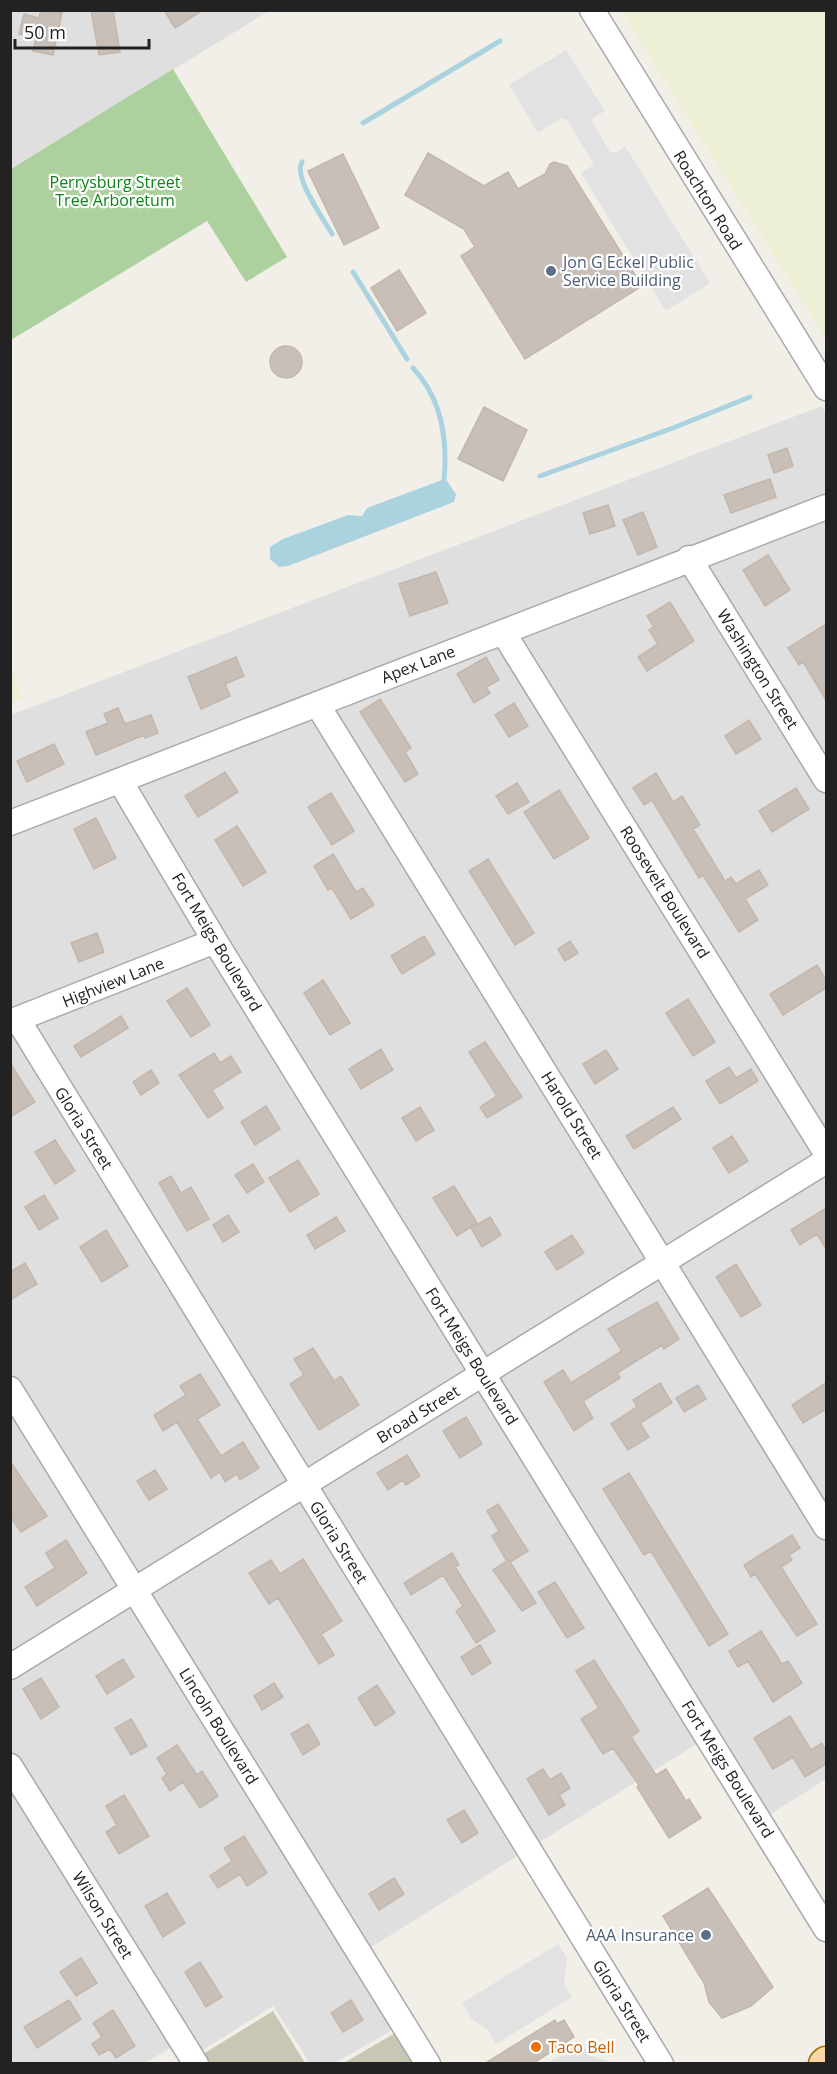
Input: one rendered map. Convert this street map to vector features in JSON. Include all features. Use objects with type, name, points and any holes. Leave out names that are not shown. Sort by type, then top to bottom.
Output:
[{"type":"street","name":"Roachton Road","points":[[592,10],[826,388]]},
{"type":"street","name":"Apex Lane","points":[[10,823],[826,507]]},
{"type":"street","name":"Washington Street","points":[[690,558],[826,780]]},
{"type":"street","name":"Roosevelt Boulevard","points":[[503,632],[826,1153]]},
{"type":"street","name":"Harold Street","points":[[317,704],[826,1527]]},
{"type":"street","name":"Fort Meigs Boulevard","points":[[120,781],[215,941],[826,1929]]},
{"type":"street","name":"Highview Lane","points":[[14,1021],[215,941]]},
{"type":"street","name":"Gloria Street","points":[[14,1021],[661,2064]]},
{"type":"street","name":"Broad Street","points":[[10,1667],[826,1161]]},
{"type":"street","name":"Lincoln Boulevard","points":[[10,1389],[428,2064]]},
{"type":"street","name":"Wilson Street","points":[[10,1766],[196,2064]]},
{"type":"shaded area","points":[[11,11],[269,11],[11,169]]},
{"type":"shaded area","points":[[621,11],[826,11],[826,339]]},
{"type":"shaded area","points":[[566,50],[605,111],[593,118],[592,122],[610,152],[615,153],[625,146],[710,283],[666,311],[581,173],[592,166],[593,162],[566,119],[562,118],[538,133],[509,85]]},
{"type":"shaded area","points":[[822,406],[826,414],[826,1779],[760,1821],[708,1737],[362,1953],[404,2023],[335,2063],[310,2063],[273,2006],[190,2058],[180,2042],[145,2063],[11,2064],[11,715]]},
{"type":"shaded area","points":[[11,667],[23,698],[10,703]]},
{"type":"shaded area","points":[[558,1944],[567,1958],[564,1983],[572,1997],[496,2044],[488,2030],[471,2018],[462,2003]]},
{"type":"shaded area","points":[[273,2011],[305,2063],[205,2063],[200,2056]]},
{"type":"shaded area","points":[[397,2032],[416,2064],[342,2064]]},
{"type":"shaded area","points":[[582,2043],[591,2056],[614,2063],[548,2063]]},
{"type":"green space","name":"Perrysburg Street Tree Arboretum","points":[[173,69],[287,257],[246,282],[207,221],[11,340],[11,169]]},
{"type":"water","points":[[442,480],[447,481],[456,494],[454,502],[288,566],[279,567],[270,559],[270,547],[283,539],[348,515],[362,516],[367,508]]},
{"type":"building","points":[[41,10],[62,13],[53,55],[33,51],[36,38],[19,34],[24,14],[39,18]]},
{"type":"building","points":[[91,10],[113,10],[120,52],[99,55]]},
{"type":"building","points":[[164,10],[203,10],[175,28]]},
{"type":"building","name":"Jon G Eckel Public Service Building","points":[[428,153],[484,186],[508,172],[518,189],[545,174],[550,164],[554,162],[567,166],[642,286],[525,359],[461,256],[475,247],[464,229],[405,195]]},
{"type":"building","points":[[343,154],[379,228],[344,245],[308,171]]},
{"type":"building","points":[[399,270],[426,313],[397,331],[371,288]]},
{"type":"building","points":[[286,346],[298,350],[302,362],[298,374],[286,378],[274,374],[270,362],[274,350]]},
{"type":"building","points":[[484,407],[527,430],[503,481],[458,459]]},
{"type":"building","points":[[787,448],[793,466],[774,473],[768,455]]},
{"type":"building","points":[[770,479],[776,497],[731,513],[724,495]]},
{"type":"building","points":[[608,505],[615,526],[590,534],[583,513]]},
{"type":"building","points":[[643,512],[657,547],[638,555],[623,520]]},
{"type":"building","points":[[768,555],[790,590],[765,606],[743,570]]},
{"type":"building","points":[[436,572],[448,603],[410,616],[399,584]]},
{"type":"building","points":[[670,602],[694,641],[647,671],[638,657],[658,644],[649,630],[654,627],[647,616]]},
{"type":"building","points":[[826,624],[826,700],[803,662],[799,665],[788,648]]},
{"type":"building","points":[[236,657],[244,676],[225,684],[230,696],[201,709],[188,677]]},
{"type":"building","points":[[486,657],[499,680],[486,687],[490,693],[474,703],[457,674]]},
{"type":"building","points":[[380,699],[411,748],[405,752],[418,774],[405,782],[360,712]]},
{"type":"building","points":[[514,703],[528,726],[509,737],[495,715]]},
{"type":"building","points":[[118,708],[125,724],[151,715],[158,733],[145,738],[144,735],[96,755],[86,732],[108,723],[104,714]]},
{"type":"building","points":[[749,720],[761,739],[736,754],[725,736]]},
{"type":"building","points":[[54,744],[64,764],[27,782],[17,761]]},
{"type":"building","points":[[225,772],[238,792],[198,817],[185,796]]},
{"type":"building","points":[[656,773],[673,802],[682,796],[700,825],[693,829],[725,881],[731,877],[736,884],[759,870],[768,885],[745,899],[758,920],[739,932],[703,875],[699,878],[652,800],[644,805],[633,788]]},
{"type":"building","points":[[517,783],[529,802],[508,814],[496,796]]},
{"type":"building","points":[[796,788],[809,809],[772,832],[759,811]]},
{"type":"building","points":[[559,790],[589,838],[554,859],[524,812]]},
{"type":"building","points":[[331,793],[354,831],[332,845],[308,807]]},
{"type":"building","points":[[96,818],[116,858],[94,869],[74,829]]},
{"type":"building","points":[[237,826],[266,872],[243,886],[215,840]]},
{"type":"building","points":[[333,854],[356,892],[363,888],[374,905],[351,919],[332,888],[328,890],[314,866]]},
{"type":"building","points":[[488,859],[534,933],[515,945],[469,871]]},
{"type":"building","points":[[97,933],[104,952],[79,962],[71,943]]},
{"type":"building","points":[[424,936],[435,954],[402,974],[391,956]]},
{"type":"building","points":[[570,941],[578,953],[565,961],[558,949]]},
{"type":"building","points":[[817,965],[826,980],[826,988],[783,1015],[770,994]]},
{"type":"building","points":[[323,980],[350,1023],[330,1035],[304,993]]},
{"type":"building","points":[[187,988],[210,1025],[191,1037],[167,1001]]},
{"type":"building","points":[[688,999],[715,1042],[693,1056],[666,1013]]},
{"type":"building","points":[[121,1016],[128,1028],[81,1057],[74,1046]]},
{"type":"building","points":[[485,1042],[522,1097],[487,1118],[480,1107],[497,1096],[469,1052]]},
{"type":"building","points":[[381,1049],[393,1070],[361,1089],[349,1069]]},
{"type":"building","points":[[606,1050],[618,1069],[595,1084],[583,1064]]},
{"type":"building","points":[[214,1053],[220,1063],[231,1056],[241,1072],[212,1090],[223,1108],[208,1118],[179,1075]]},
{"type":"building","points":[[10,1063],[35,1102],[10,1117]]},
{"type":"building","points":[[729,1067],[736,1078],[751,1069],[758,1081],[720,1104],[706,1081]]},
{"type":"building","points":[[151,1070],[159,1083],[141,1095],[133,1082]]},
{"type":"building","points":[[266,1106],[280,1129],[255,1145],[241,1122]]},
{"type":"building","points":[[420,1107],[434,1130],[416,1141],[402,1118]]},
{"type":"building","points":[[673,1107],[681,1119],[634,1149],[626,1136]]},
{"type":"building","points":[[732,1136],[748,1161],[729,1173],[713,1148]]},
{"type":"building","points":[[55,1140],[75,1171],[55,1184],[35,1152]]},
{"type":"building","points":[[298,1160],[319,1194],[290,1212],[269,1178]]},
{"type":"building","points":[[253,1164],[264,1182],[247,1193],[235,1175]]},
{"type":"building","points":[[171,1176],[181,1193],[191,1187],[209,1219],[187,1231],[159,1183]]},
{"type":"building","points":[[454,1186],[477,1223],[457,1236],[433,1198]]},
{"type":"building","points":[[44,1195],[58,1218],[39,1230],[25,1207]]},
{"type":"building","points":[[826,1208],[826,1249],[817,1234],[800,1245],[791,1230]]},
{"type":"building","points":[[228,1215],[239,1232],[223,1242],[213,1225]]},
{"type":"building","points":[[336,1217],[345,1231],[315,1249],[307,1235]]},
{"type":"building","points":[[490,1217],[501,1235],[482,1247],[471,1228]]},
{"type":"building","points":[[106,1230],[128,1266],[102,1282],[80,1247]]},
{"type":"building","points":[[572,1235],[584,1253],[557,1270],[545,1252]]},
{"type":"building","points":[[25,1263],[37,1284],[10,1300],[10,1272]]},
{"type":"building","points":[[736,1264],[761,1305],[741,1317],[716,1277]]},
{"type":"building","points":[[657,1302],[679,1339],[664,1349],[662,1345],[617,1373],[620,1378],[583,1401],[593,1418],[574,1431],[544,1382],[563,1370],[571,1383],[622,1351],[608,1329]]},
{"type":"building","points":[[313,1348],[334,1381],[341,1376],[359,1405],[319,1430],[290,1384],[304,1375],[294,1359]]},
{"type":"building","points":[[200,1374],[220,1405],[197,1419],[221,1456],[243,1442],[259,1468],[240,1480],[237,1474],[225,1482],[220,1472],[211,1478],[177,1422],[163,1431],[154,1415],[186,1395],[180,1386]]},
{"type":"building","points":[[660,1383],[672,1403],[640,1423],[649,1437],[628,1450],[611,1424],[637,1407],[633,1400]]},
{"type":"building","points":[[826,1383],[826,1409],[803,1423],[792,1405]]},
{"type":"building","points":[[698,1385],[706,1399],[684,1412],[676,1398]]},
{"type":"building","points":[[466,1417],[482,1444],[460,1458],[443,1431]]},
{"type":"building","points":[[407,1455],[420,1476],[406,1485],[403,1480],[388,1490],[377,1473]]},
{"type":"building","points":[[10,1461],[47,1516],[21,1532],[10,1516]]},
{"type":"building","points":[[155,1470],[167,1489],[149,1500],[137,1481]]},
{"type":"building","points":[[629,1473],[728,1634],[709,1646],[651,1551],[644,1555],[603,1489]]},
{"type":"building","points":[[498,1504],[528,1551],[510,1562],[536,1603],[522,1611],[493,1570],[507,1561],[492,1536],[499,1531],[487,1511]]},
{"type":"building","points":[[792,1535],[800,1548],[789,1555],[792,1560],[781,1567],[817,1624],[797,1636],[755,1574],[751,1577],[744,1565]]},
{"type":"building","points":[[66,1540],[87,1573],[37,1606],[25,1587],[55,1568],[46,1553]]},
{"type":"building","points":[[452,1553],[459,1565],[455,1567],[495,1631],[476,1643],[456,1611],[463,1606],[443,1575],[411,1595],[404,1583]]},
{"type":"building","points":[[303,1559],[342,1621],[321,1634],[334,1655],[319,1664],[278,1598],[269,1604],[249,1573],[271,1560],[280,1574]]},
{"type":"building","points":[[555,1582],[584,1628],[567,1638],[538,1592]]},
{"type":"building","points":[[761,1631],[782,1664],[788,1661],[802,1683],[773,1702],[748,1661],[738,1667],[729,1651]]},
{"type":"building","points":[[480,1645],[491,1663],[472,1675],[461,1657]]},
{"type":"building","points":[[123,1659],[134,1677],[107,1694],[96,1676]]},
{"type":"building","points":[[594,1660],[639,1731],[631,1737],[656,1775],[666,1769],[686,1801],[689,1799],[701,1818],[669,1838],[637,1787],[639,1785],[613,1748],[603,1754],[581,1719],[599,1708],[576,1671]]},
{"type":"building","points":[[41,1678],[59,1707],[41,1719],[23,1689]]},
{"type":"building","points":[[274,1683],[283,1697],[262,1710],[254,1696]]},
{"type":"building","points":[[377,1685],[395,1713],[375,1726],[358,1698]]},
{"type":"building","points":[[790,1716],[811,1750],[822,1743],[826,1751],[826,1764],[805,1777],[793,1757],[773,1769],[754,1738]]},
{"type":"building","points":[[131,1719],[147,1746],[131,1755],[115,1728]]},
{"type":"building","points":[[308,1724],[320,1744],[303,1755],[291,1734]]},
{"type":"building","points":[[177,1745],[197,1775],[202,1771],[218,1796],[200,1808],[183,1782],[170,1791],[162,1778],[167,1774],[157,1758]]},
{"type":"building","points":[[543,1769],[550,1780],[561,1773],[570,1788],[559,1795],[565,1805],[549,1815],[527,1779]]},
{"type":"building","points":[[124,1795],[149,1836],[119,1854],[106,1832],[117,1825],[106,1806]]},
{"type":"building","points":[[464,1810],[478,1833],[462,1843],[447,1820]]},
{"type":"building","points":[[244,1836],[267,1873],[247,1886],[240,1874],[218,1888],[210,1876],[232,1861],[224,1848]]},
{"type":"building","points":[[394,1878],[404,1894],[379,1910],[369,1894]]},
{"type":"building","name":"AAA Insurance","points":[[708,1888],[773,1987],[751,2006],[722,2018],[709,2002],[704,1983],[663,1916]]},
{"type":"building","points":[[167,1893],[185,1923],[163,1937],[145,1906]]},
{"type":"building","points":[[81,1958],[97,1983],[76,1996],[60,1972]]},
{"type":"building","points":[[200,1962],[222,1997],[206,2007],[185,1972]]},
{"type":"building","points":[[69,2000],[81,2019],[37,2048],[24,2027]]},
{"type":"building","points":[[351,2000],[363,2020],[343,2032],[331,2013]]},
{"type":"building","points":[[113,2010],[135,2046],[116,2058],[110,2049],[99,2055],[92,2044],[102,2037],[93,2023]]},
{"type":"building","name":"Taco Bell","points":[[555,2020],[557,2024],[564,2020],[574,2037],[532,2064],[484,2064]]},
{"type":"waterway","points":[[363,123],[500,41]]},
{"type":"waterway","points":[[302,162],[300,169],[305,187],[332,234]]},
{"type":"waterway","points":[[353,272],[407,359]]},
{"type":"waterway","points":[[413,368],[431,393],[441,420],[445,450],[444,480]]},
{"type":"waterway","points":[[540,476],[673,428],[750,397]]},
{"type":"place","name":"Jon G Eckel Public Service Building","points":[[551,271]]},
{"type":"place","name":"AAA Insurance","points":[[706,1935]]},
{"type":"place","name":"Taco Bell","points":[[536,2047]]}]
